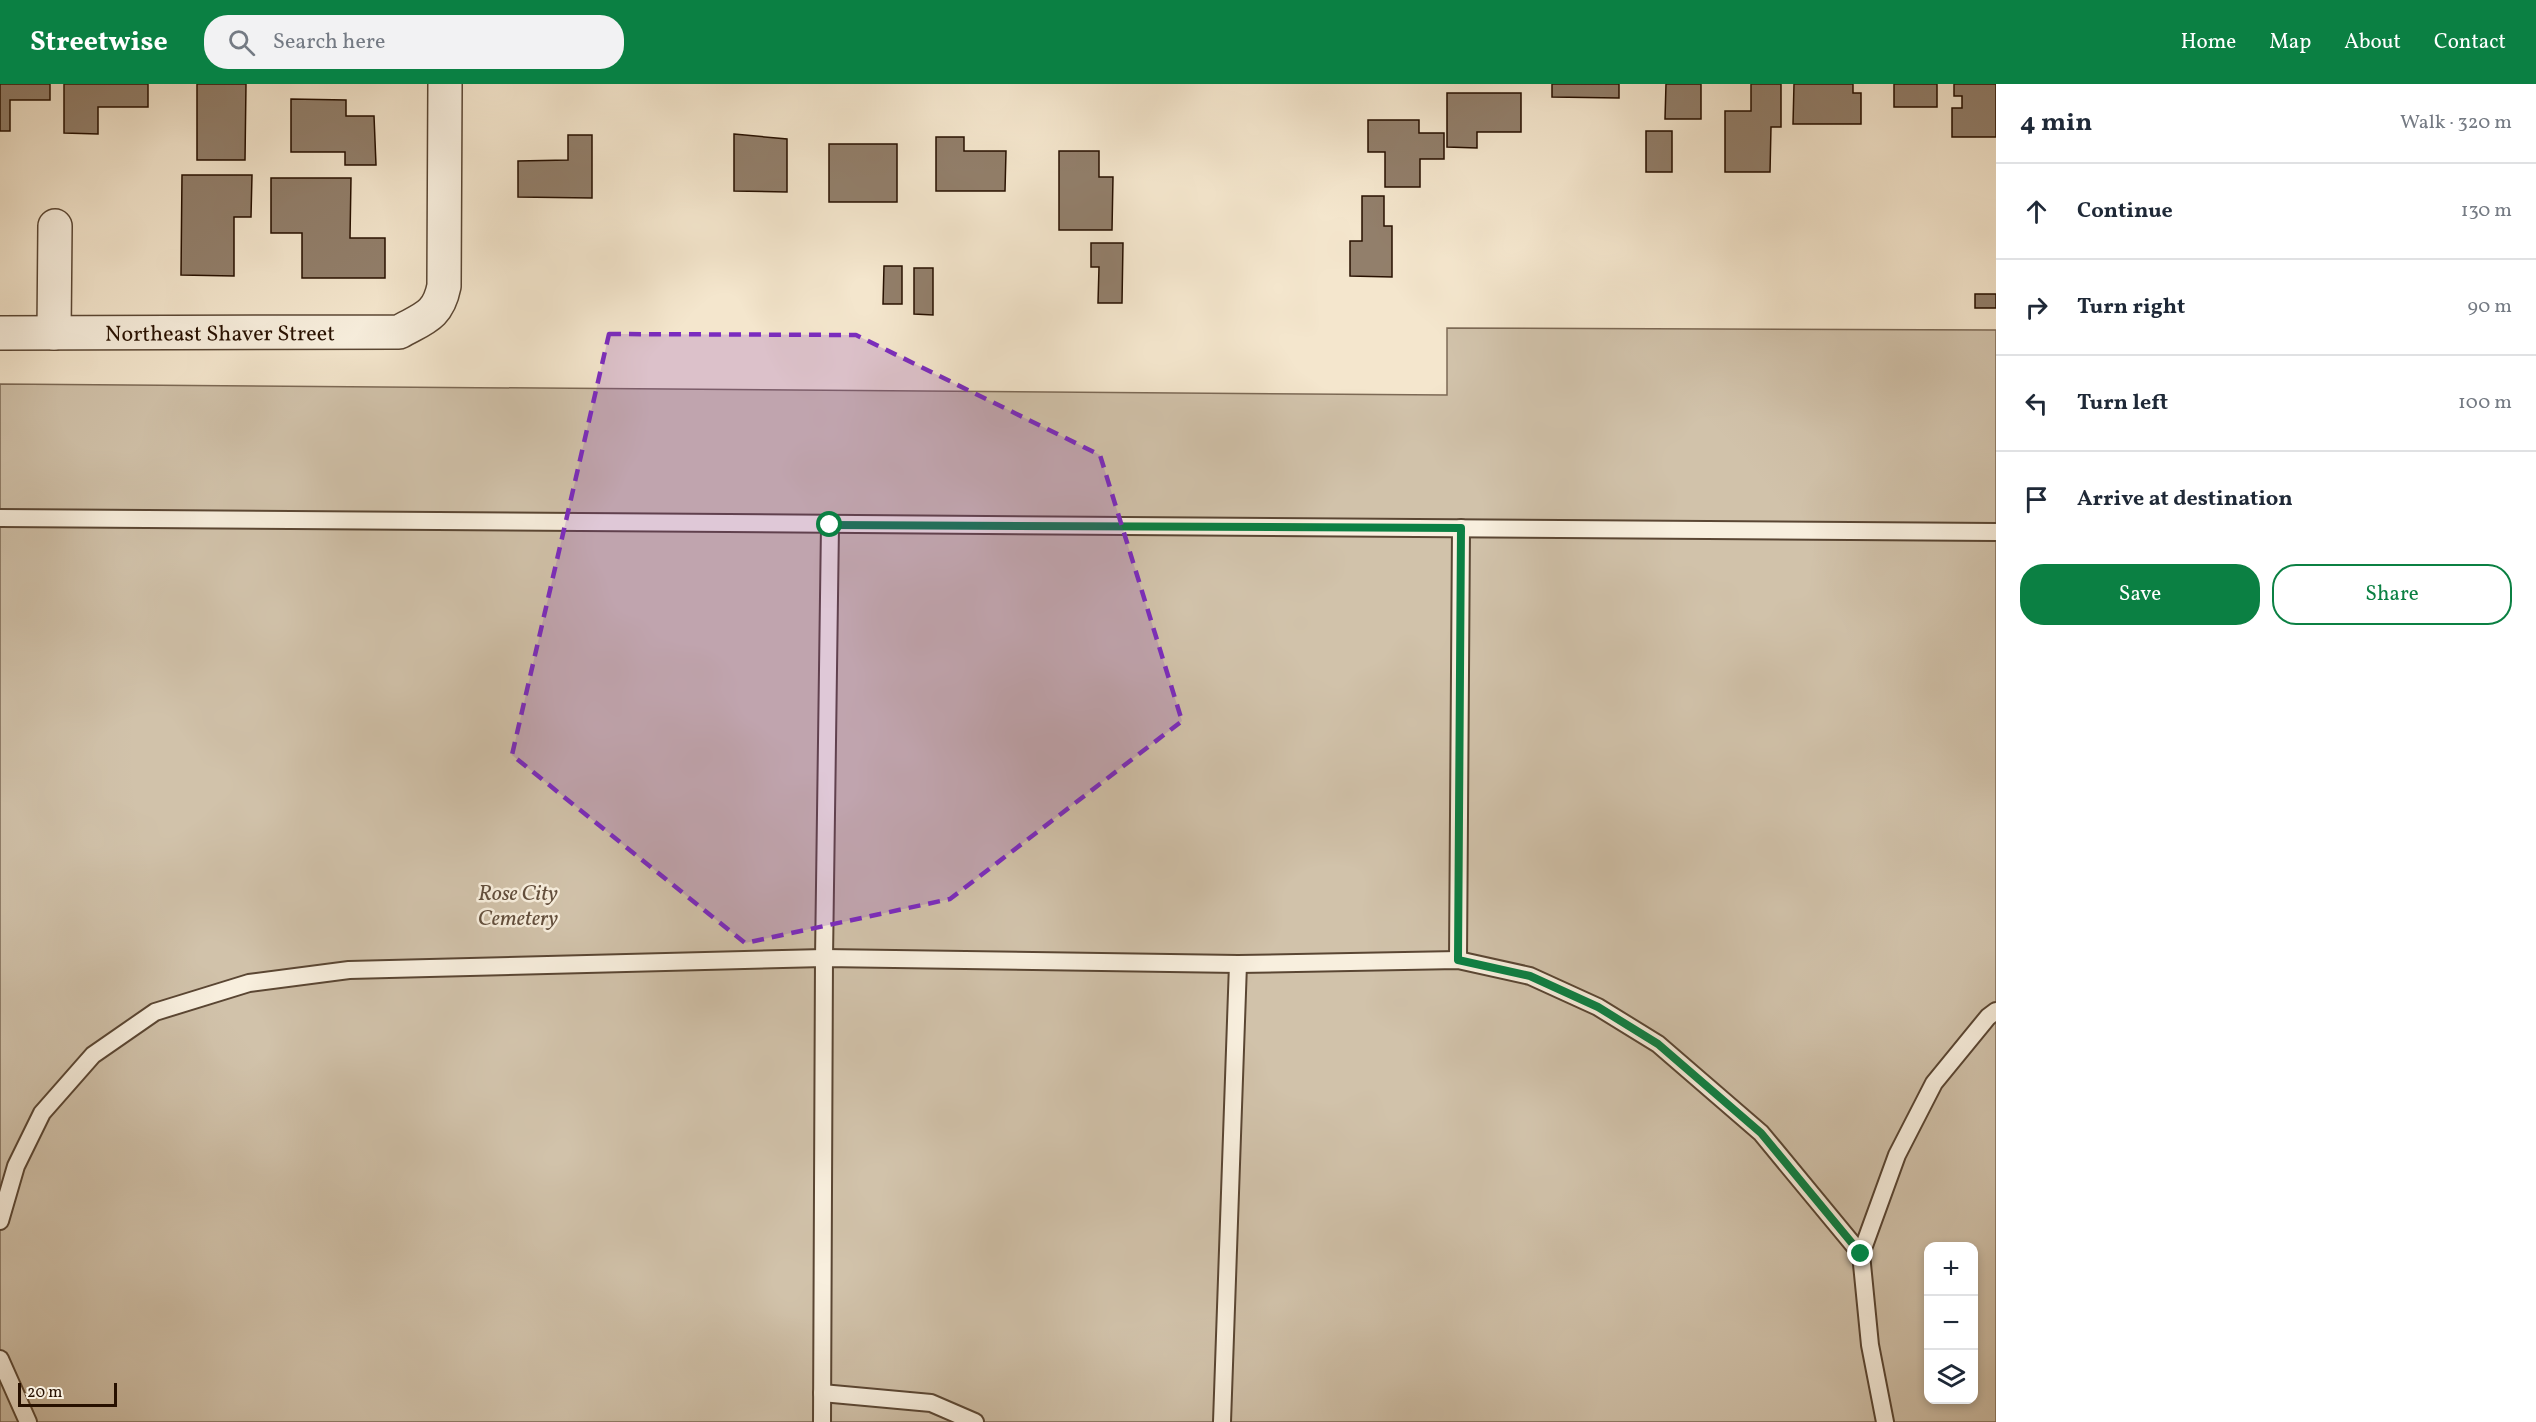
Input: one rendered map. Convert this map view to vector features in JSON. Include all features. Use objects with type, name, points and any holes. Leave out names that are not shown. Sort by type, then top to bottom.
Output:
[{"type":"street","name":"Northeast Shaver Street","points":[[0,333],[399,332],[435,313],[441,302],[444,286],[446,84]]},
{"type":"street","points":[[54,333],[56,226]]},
{"type":"lane","points":[[0,518],[1996,532]]},
{"type":"lane","points":[[822,1422],[824,958],[830,525]]},
{"type":"lane","points":[[1458,960],[1461,528]]},
{"type":"lane","points":[[0,1221],[16,1166],[42,1113],[93,1055],[155,1012],[249,984],[349,970],[824,958],[1238,964],[1458,960],[1530,976],[1598,1007],[1658,1044],[1761,1133],[1861,1254]]},
{"type":"lane","points":[[1222,1422],[1238,964]]},
{"type":"lane","points":[[1885,1422],[1870,1345],[1861,1254],[1898,1155],[1934,1083],[1988,1017],[1996,1011]]},
{"type":"lane","points":[[0,1359],[28,1422]]},
{"type":"lane","points":[[822,1393],[931,1402],[975,1422]]},
{"type":"highlighted area","points":[[609,334],[856,335],[1100,455],[1182,721],[950,899],[745,943],[512,755]]},
{"type":"green space","name":"Rose City Cemetery","points":[[1447,328],[1996,330],[1996,1422],[0,1422],[0,384],[1447,395]]},
{"type":"building","points":[[0,84],[50,84],[50,100],[10,100],[10,131],[0,131]]},
{"type":"building","points":[[64,84],[148,84],[148,107],[98,107],[98,134],[64,133]]},
{"type":"building","points":[[197,84],[246,84],[245,160],[197,160]]},
{"type":"building","points":[[1552,84],[1619,84],[1619,98],[1552,97]]},
{"type":"building","points":[[1666,84],[1701,84],[1701,119],[1665,119]]},
{"type":"building","points":[[1751,84],[1781,84],[1781,127],[1771,127],[1770,172],[1725,172],[1725,111],[1751,111]]},
{"type":"building","points":[[1794,84],[1853,84],[1853,93],[1861,93],[1861,124],[1793,124]]},
{"type":"building","points":[[1894,84],[1937,84],[1937,107],[1894,107]]},
{"type":"building","points":[[1954,84],[1996,84],[1996,137],[1952,137],[1952,108],[1962,108],[1962,96],[1954,96]]},
{"type":"building","points":[[1447,93],[1521,93],[1521,132],[1477,132],[1477,148],[1447,147]]},
{"type":"building","points":[[291,99],[346,100],[346,116],[374,116],[376,165],[345,165],[345,152],[291,152]]},
{"type":"building","points":[[1368,120],[1419,120],[1419,133],[1444,133],[1444,159],[1420,159],[1420,187],[1385,187],[1385,152],[1368,152]]},
{"type":"building","points":[[1646,131],[1672,131],[1672,172],[1646,172]]},
{"type":"building","points":[[734,134],[787,139],[787,192],[734,191]]},
{"type":"building","points":[[568,135],[592,135],[592,198],[518,197],[518,161],[568,160]]},
{"type":"building","points":[[936,137],[964,137],[964,151],[1006,151],[1005,191],[936,191]]},
{"type":"building","points":[[829,144],[897,144],[897,202],[829,202]]},
{"type":"building","points":[[1059,151],[1099,151],[1099,177],[1113,177],[1112,230],[1059,230]]},
{"type":"building","points":[[182,175],[252,175],[251,217],[234,217],[234,276],[181,275]]},
{"type":"building","points":[[271,178],[351,178],[350,238],[385,238],[385,278],[302,278],[302,233],[271,233]]},
{"type":"building","points":[[1362,196],[1384,196],[1384,226],[1392,226],[1392,277],[1350,276],[1350,241],[1362,241]]},
{"type":"building","points":[[1091,243],[1123,243],[1122,303],[1098,303],[1099,267],[1091,267]]},
{"type":"building","points":[[884,266],[902,266],[902,304],[883,304]]},
{"type":"building","points":[[914,268],[933,268],[933,315],[914,314]]},
{"type":"building","points":[[1975,294],[1996,294],[1996,308],[1975,308]]},
{"type":"route","points":[[830,525],[1461,528],[1458,960],[1530,976],[1598,1007],[1658,1044],[1761,1133],[1861,1254]]}]
